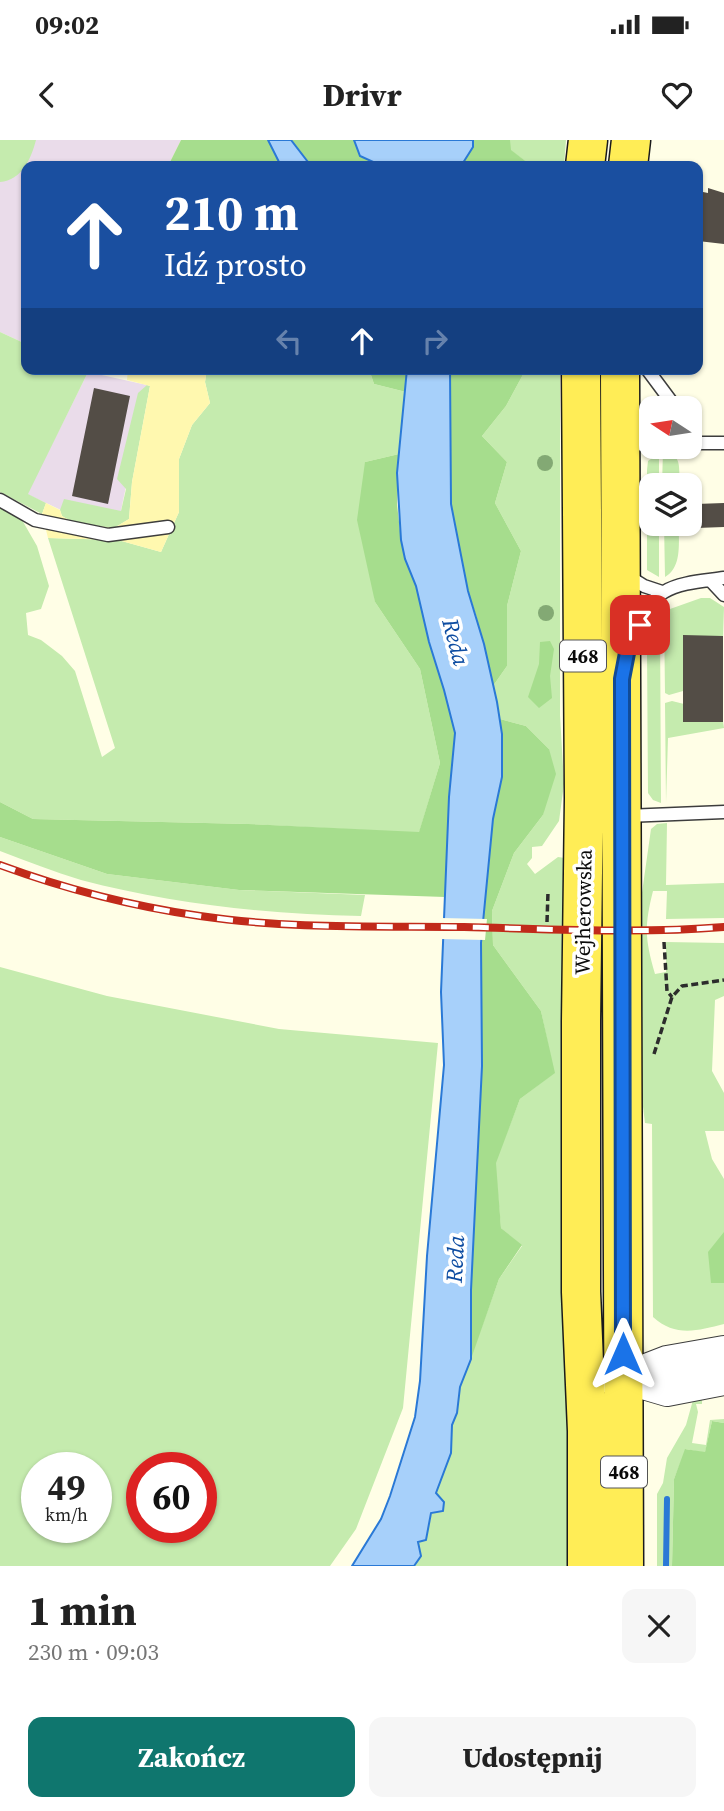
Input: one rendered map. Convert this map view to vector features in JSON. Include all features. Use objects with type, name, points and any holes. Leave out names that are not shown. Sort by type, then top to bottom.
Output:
[{"type":"main road","points":[[586,161],[588,140]]},
{"type":"main road","points":[[629,161],[631,140]]},
{"type":"main road","name":"Wejherowska","points":[[583,375],[610,446],[581,514],[584,798],[581,1293],[587,1566]]},
{"type":"main road","name":"Wejherowska","points":[[619,375],[610,446],[607,559],[622,679],[624,1566]]},
{"type":"street","points":[[623,1378],[667,1361],[724,1351]]},
{"type":"street","points":[[584,1377],[623,1378],[667,1391],[724,1380]]},
{"type":"lane","points":[[651,375],[667,396]]},
{"type":"lane","points":[[702,440],[724,443]]},
{"type":"lane","points":[[0,500],[35,520],[108,535],[168,527]]},
{"type":"lane","points":[[581,514],[607,559],[644,586],[662,592]]},
{"type":"lane","points":[[622,679],[633,638],[647,611],[662,592],[690,583],[724,578]]},
{"type":"lane","points":[[710,580],[724,595]]},
{"type":"lane","points":[[622,816],[724,812]]},
{"type":"path","points":[[547,922],[548,892]]},
{"type":"path","points":[[664,943],[667,991],[672,997]]},
{"type":"path","points":[[653,1056],[672,997],[682,986],[724,980]]},
{"type":"shaded area","points":[[0,140],[181,140],[170,161],[21,161],[21,342],[0,332]]},
{"type":"shaded area","points":[[86,375],[102,375],[147,385],[118,525],[80,519],[27,494]]},
{"type":"green space","points":[[0,140],[36,140],[28,161],[21,161],[20,173],[0,182]]},
{"type":"green space","points":[[181,140],[268,140],[278,161],[170,161]]},
{"type":"green space","points":[[291,140],[354,140],[372,161],[307,161]]},
{"type":"green space","points":[[473,140],[510,140],[511,150],[525,161],[464,161],[473,147]]},
{"type":"green space","points":[[510,140],[566,140],[564,161],[525,161],[510,150]]},
{"type":"green space","points":[[0,332],[21,342],[21,375],[87,375],[28,494],[46,503],[42,514],[0,492]]},
{"type":"green space","points":[[206,375],[371,375],[374,384],[406,392],[399,454],[365,462],[375,602],[420,669],[440,763],[419,833],[248,824],[33,819],[0,802],[0,504],[22,520],[37,546],[49,586],[41,609],[26,613],[28,635],[41,640],[62,656],[75,671],[102,757],[115,748],[48,538],[118,540],[161,552],[179,512],[179,459],[192,425],[210,403]]},
{"type":"green space","points":[[371,375],[407,375],[406,392],[374,384]]},
{"type":"green space","points":[[450,375],[523,375],[506,406],[482,436],[507,462],[495,503],[521,551],[507,606],[507,666],[493,686],[468,591],[451,504]]},
{"type":"green space","points":[[523,375],[560,375],[560,715],[564,784],[559,821],[542,846],[532,847],[532,858],[527,864],[535,874],[558,857],[565,858],[568,949],[561,991],[570,1566],[414,1566],[421,1556],[418,1542],[426,1540],[436,1493],[451,1453],[452,1425],[457,1413],[460,1387],[499,1279],[522,1246],[501,1228],[495,1163],[520,1099],[554,1073],[541,1011],[493,945],[492,911],[514,853],[543,815],[549,749],[526,726],[500,719],[493,686],[507,666],[507,606],[521,551],[495,503],[507,462],[482,436],[506,406]]},
{"type":"green space","points":[[147,385],[150,386],[132,482],[129,519],[114,528],[74,523],[62,516],[60,510],[64,499],[121,511],[126,489],[117,479],[138,393]]},
{"type":"green space","points":[[399,454],[397,504],[401,540],[455,733],[445,897],[239,890],[107,874],[0,837],[0,802],[33,819],[248,824],[419,832],[440,763],[420,669],[375,602],[357,520],[365,462]]},
{"type":"green space","points":[[659,459],[659,473],[647,473],[648,461]]},
{"type":"green space","points":[[663,459],[677,459],[679,473],[662,473]]},
{"type":"green space","points":[[647,536],[659,536],[659,577],[647,570]]},
{"type":"green space","points":[[664,536],[679,536],[675,567],[665,577]]},
{"type":"green space","points":[[701,598],[710,598],[724,607],[723,636],[683,636],[683,691],[669,695],[665,693],[664,614],[670,609]]},
{"type":"green space","points":[[660,621],[661,803],[653,800],[648,793],[647,649]]},
{"type":"green space","points":[[550,641],[554,649],[550,676],[552,698],[539,708],[528,697],[539,664],[540,642]]},
{"type":"green space","points":[[672,701],[684,704],[684,722],[723,722],[724,728],[668,738],[666,803],[665,703]]},
{"type":"green space","points":[[500,719],[526,726],[549,749],[556,774],[543,815],[514,853],[492,911],[493,945],[541,1011],[555,1073],[520,1099],[496,1163],[501,1228],[522,1245],[499,1279],[471,1359],[471,1290],[482,1066],[481,943],[493,819],[502,777]]},
{"type":"green space","points":[[667,823],[666,885],[724,883],[724,918],[666,919],[667,891],[653,891],[647,924],[649,951],[655,974],[666,972],[666,942],[724,943],[724,996],[715,1000],[712,1071],[724,1093],[724,1131],[705,1131],[712,1159],[724,1179],[724,1324],[687,1331],[670,1328],[653,1317],[652,1124],[645,1123],[641,1090],[637,928],[651,829],[657,824]]},
{"type":"green space","points":[[0,837],[107,874],[239,890],[365,895],[361,916],[290,913],[185,901],[61,874],[0,851]]},
{"type":"green space","points":[[0,967],[107,996],[279,1029],[438,1043],[403,1408],[356,1529],[330,1566],[0,1566]]},
{"type":"green space","points":[[724,1232],[724,1283],[711,1283],[708,1252]]},
{"type":"green space","points":[[693,1400],[702,1400],[702,1404],[696,1404],[698,1412],[692,1443],[706,1445],[710,1420],[724,1419],[724,1423],[712,1421],[705,1453],[686,1449],[674,1479],[672,1566],[657,1566],[657,1494],[663,1483],[667,1458],[686,1425]]},
{"type":"green space","points":[[712,1421],[724,1423],[724,1566],[672,1566],[674,1479],[685,1449],[705,1452]]},
{"type":"sand","points":[[127,375],[206,375],[210,403],[192,425],[179,459],[179,512],[161,552],[118,540],[48,538],[42,514],[46,503],[60,510],[62,516],[74,523],[114,528],[129,519],[132,482],[150,386],[127,380]]},
{"type":"water","points":[[268,140],[291,140],[307,161],[278,161]]},
{"type":"water","points":[[354,140],[473,140],[473,147],[464,161],[371,161],[360,156]]},
{"type":"water","name":"Reda","points":[[406,375],[450,375],[451,504],[468,591],[497,702],[502,734],[502,777],[493,819],[481,943],[482,1066],[471,1290],[471,1359],[460,1387],[457,1413],[452,1425],[451,1453],[436,1493],[444,1502],[443,1511],[431,1513],[426,1540],[418,1542],[421,1556],[414,1566],[352,1566],[381,1519],[415,1417],[444,1065],[441,992],[449,797],[455,733],[416,586],[405,559],[401,540],[397,473]]},
{"type":"pier","points":[[441,918],[487,919],[485,940],[440,939]]},
{"type":"building","points":[[708,188],[724,193],[724,244],[703,242],[703,192],[708,193]]},
{"type":"building","points":[[94,388],[130,396],[108,504],[72,496]]},
{"type":"building","points":[[724,503],[724,527],[702,528],[702,504]]},
{"type":"building","points":[[683,635],[723,636],[723,722],[683,722]]},
{"type":"waterway","points":[[666,1566],[667,1499]]},
{"type":"railway","points":[[0,865],[49,882],[124,902],[200,916],[266,923],[594,930],[724,927]]},
{"type":"route","points":[[623,1354],[622,679],[627,653],[640,625]]}]
